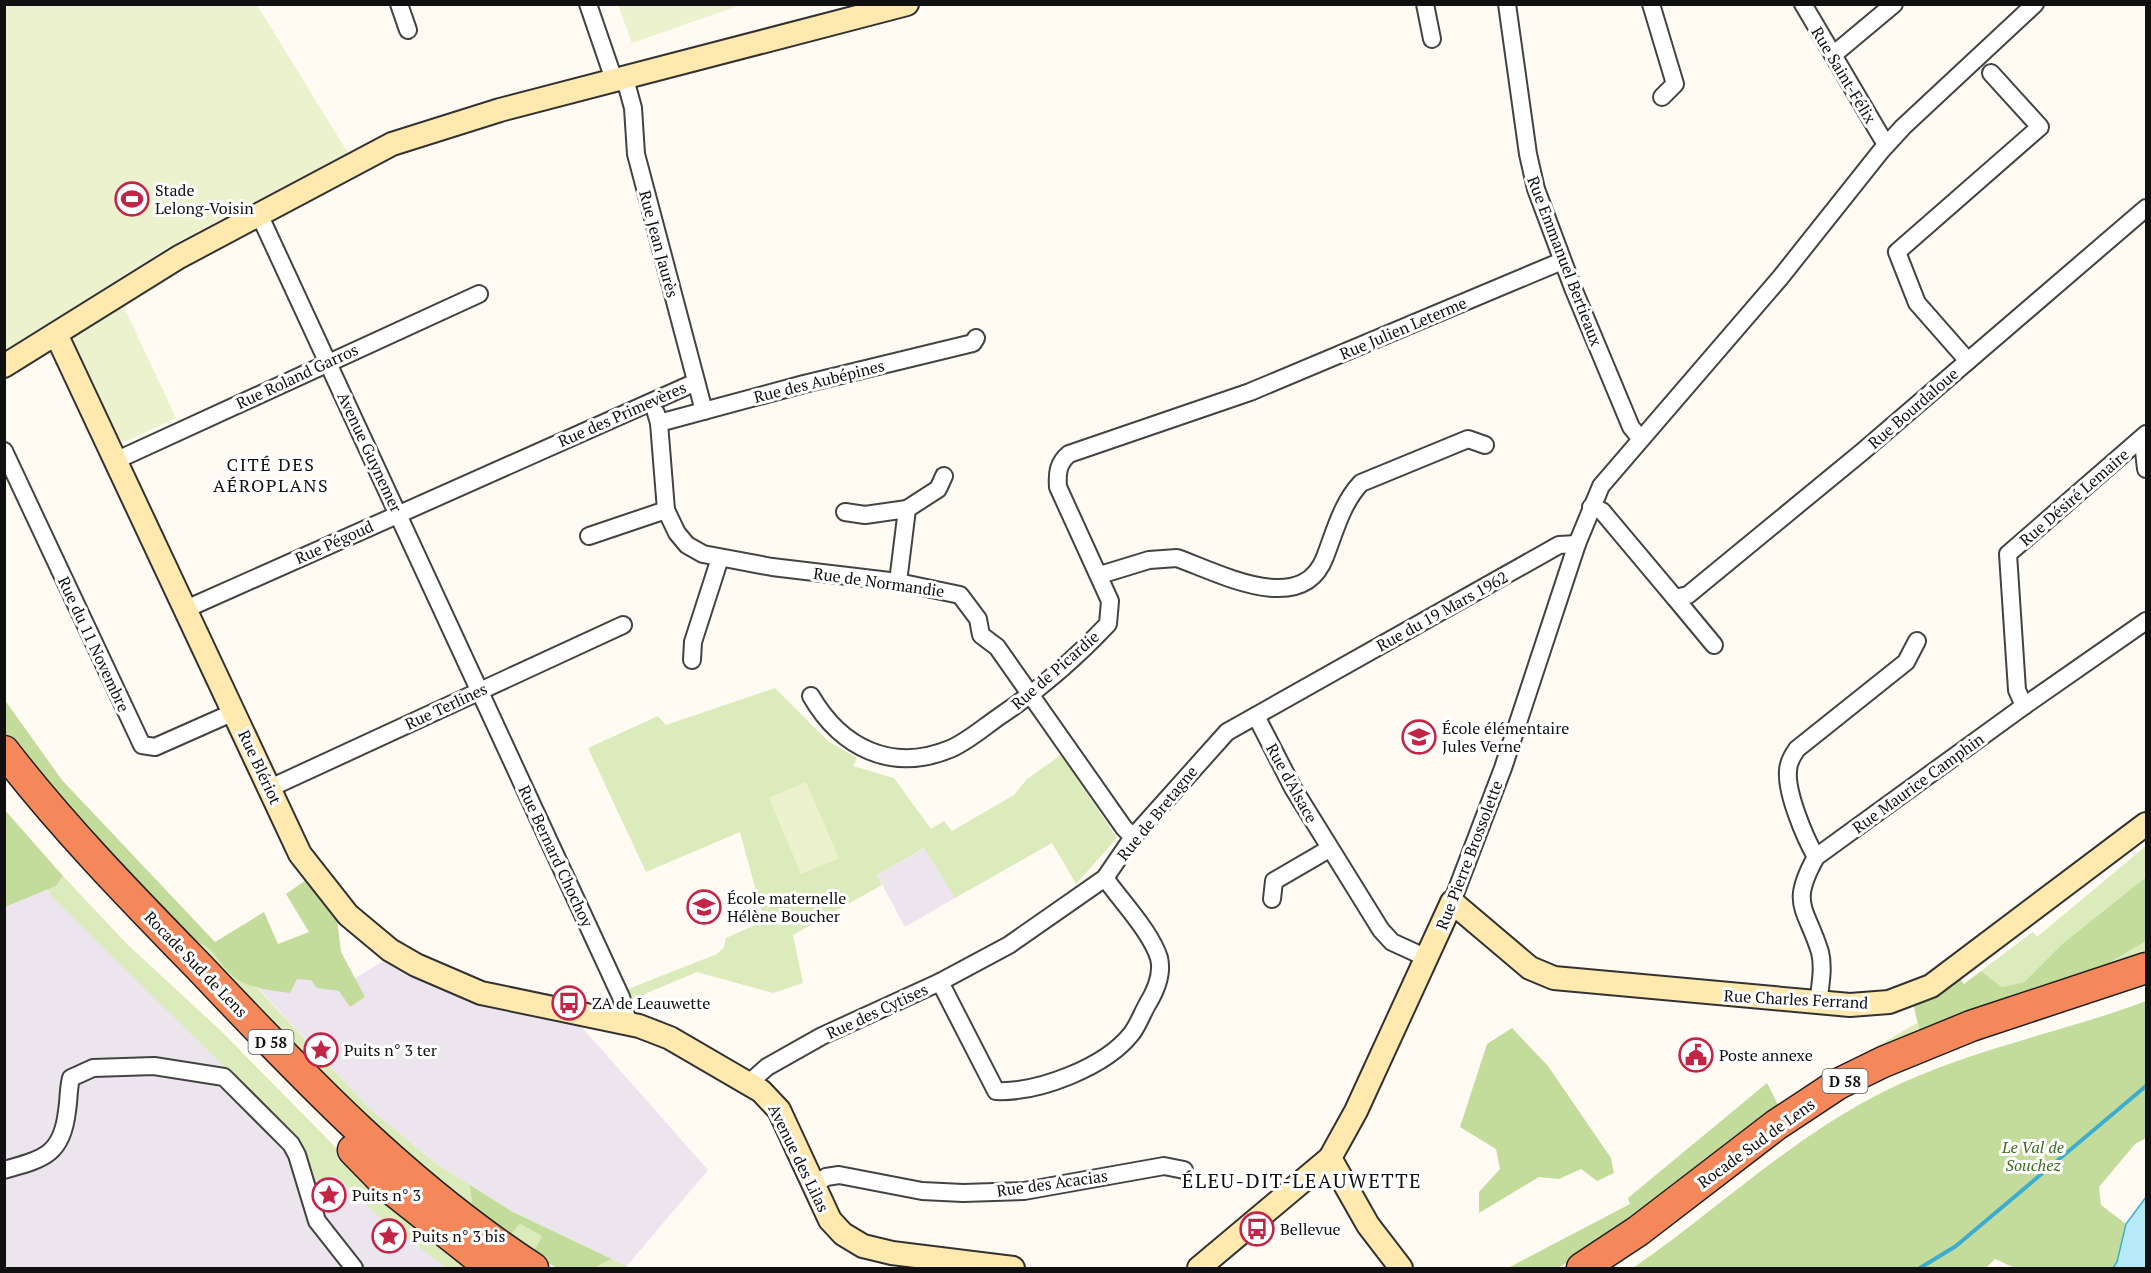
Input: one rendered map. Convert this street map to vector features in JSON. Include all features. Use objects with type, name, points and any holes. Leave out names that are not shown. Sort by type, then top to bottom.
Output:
[{"type":"highway","name":"D 58","points":[[4,752],[14,789]]},
{"type":"highway","name":"Rocade Sud de Lens","points":[[14,789],[73,862],[389,1187],[491,1269]]},
{"type":"highway","name":"Rocade Sud de Lens","points":[[14,789],[97,861],[371,1142],[461,1219],[533,1269]]},
{"type":"highway","name":"Rocade Sud de Lens","points":[[1582,1269],[1638,1231],[1776,1125],[1838,1084],[1883,1062],[1971,1026],[2146,968]]},
{"type":"highway","name":"Rocade Sud de Lens","points":[[1616,1269],[1786,1138],[1886,1080],[1979,1042],[2146,988]]},
{"type":"street","points":[[399,4],[408,30]]},
{"type":"street","name":"Rue Jean Jaurès","points":[[588,4],[612,74],[627,86],[633,108],[636,154],[704,411]]},
{"type":"street","points":[[4,366],[179,257],[392,144],[500,110],[865,10],[907,4]]},
{"type":"street","points":[[1425,4],[1432,39]]},
{"type":"street","name":"Rue Emmanuel Bertieaux","points":[[1507,4],[1531,171],[1562,261],[1631,428],[1640,438]]},
{"type":"street","points":[[1651,4],[1675,84],[1662,97]]},
{"type":"street","name":"Rue Saint-Félix","points":[[1803,4],[1882,138],[1888,143]]},
{"type":"street","points":[[1833,55],[1894,4]]},
{"type":"street","name":"Rue Pierre Brossolette","points":[[1204,1267],[1330,1158],[1356,1111],[1452,902],[1503,768],[1577,544],[1591,507],[1608,475],[1780,278],[1888,143],[2035,4]]},
{"type":"street","points":[[1968,361],[1917,303],[1897,252],[2040,127],[1991,73]]},
{"type":"street","name":"Rue Bourdaloue","points":[[1675,598],[1688,595],[1968,361],[2146,208]]},
{"type":"street","name":"Avenue Guynemer","points":[[259,214],[481,690]]},
{"type":"street","name":"Rue Julien Leterme","points":[[1244,394],[1562,261]]},
{"type":"street","name":"Rue Roland Garros","points":[[117,460],[479,294]]},
{"type":"street","name":"Rue Blériot","points":[[56,334],[300,854],[333,899],[348,915],[390,950],[450,982],[481,993],[628,1022]]},
{"type":"street","name":"Rue des Aubépines","points":[[659,423],[804,384],[973,344],[976,338]]},
{"type":"street","name":"Rue des Primevères","points":[[548,447],[696,382]]},
{"type":"street","name":"Rue de Picardie","points":[[811,696],[822,716],[835,730],[871,752],[896,758],[924,757],[952,748],[1031,695],[1108,624],[1110,602],[1100,575],[1058,487],[1057,473],[1062,460],[1079,450],[1244,394]]},
{"type":"street","points":[[588,536],[666,510],[659,423],[652,402]]},
{"type":"street","points":[[2143,438],[2146,469]]},
{"type":"street","name":"Rue Désiré Lemaire","points":[[2024,706],[2017,690],[2008,554],[2143,438]]},
{"type":"street","points":[[1100,575],[1164,557],[1177,558],[1263,588],[1279,590],[1294,587],[1311,578],[1322,566],[1349,496],[1361,483],[1468,439],[1485,445]]},
{"type":"street","name":"Rue Pégoud","points":[[186,609],[548,447]]},
{"type":"street","name":"Rue du 11 Novembre","points":[[4,451],[142,745],[154,747],[234,712]]},
{"type":"street","points":[[845,512],[865,515],[907,509],[938,489],[944,476]]},
{"type":"street","points":[[1591,507],[1602,511],[1714,645]]},
{"type":"street","points":[[898,582],[907,509]]},
{"type":"street","name":"Rue de Normandie","points":[[666,510],[677,533],[687,545],[703,554],[772,567],[898,582],[960,595],[978,620],[981,635],[997,647],[1124,828],[1133,837]]},
{"type":"street","name":"Rue du 19 Mars 1962","points":[[1309,686],[1559,545],[1577,544]]},
{"type":"street","points":[[692,660],[693,642],[720,558]]},
{"type":"street","name":"Rue Maurice Camphin","points":[[1818,1003],[1820,952],[1804,917],[1800,898],[1803,879],[1816,857],[2024,706],[2146,621]]},
{"type":"street","name":"Rue Terlines","points":[[270,788],[623,625]]},
{"type":"street","points":[[1816,857],[1809,844],[1788,781],[1791,758],[1797,749],[1906,662],[1917,641]]},
{"type":"street","name":"Rue de Bretagne","points":[[1008,945],[1105,878],[1133,837],[1147,824],[1212,746],[1227,732],[1309,686]]},
{"type":"street","name":"Rue Bernard Chochoy","points":[[481,690],[621,996],[628,1022]]},
{"type":"street","name":"Rue d'Alsace","points":[[1256,716],[1329,849],[1381,930],[1392,942],[1427,958]]},
{"type":"street","name":"Rue Charles Ferrand","points":[[1452,902],[1530,968],[1554,978],[1818,1003],[1868,1005],[1889,1002],[1931,986],[2146,824]]},
{"type":"street","points":[[1272,899],[1274,881],[1329,849]]},
{"type":"street","points":[[940,982],[996,1091],[1009,1091],[1070,1076],[1102,1059],[1131,1034],[1156,991],[1159,959],[1152,943],[1105,878]]},
{"type":"street","name":"Rue des Cytises","points":[[749,1083],[767,1067],[822,1036],[940,982],[1008,945]]},
{"type":"street","name":"Avenue des Lilas","points":[[628,1022],[670,1038],[766,1095],[779,1110],[816,1185],[830,1220],[843,1234],[863,1246],[892,1253],[1013,1269]]},
{"type":"street","points":[[4,1170],[44,1158],[52,1153],[67,1113],[71,1078],[80,1072],[93,1068],[154,1066],[224,1077],[291,1144],[297,1155],[317,1221],[354,1269]]},
{"type":"street","points":[[1330,1158],[1368,1225],[1401,1269]]},
{"type":"street","name":"Rue des Acacias","points":[[816,1185],[826,1177],[839,1175],[922,1191],[1024,1191],[1164,1166],[1184,1170]]},
{"type":"street","points":[[1306,1180],[1329,1180],[1348,1188]]},
{"type":"shaded area","points":[[925,848],[955,898],[905,927],[877,875]]},
{"type":"shaded area","points":[[56,886],[301,1125],[464,1268],[5,1268],[5,907]]},
{"type":"shaded area","points":[[387,959],[505,1009],[580,1025],[708,1170],[627,1266],[511,1211],[438,1165],[370,1109],[232,960],[350,981]]},
{"type":"green space","name":"Stade Lelong-Voisin","points":[[5,4],[257,5],[348,153],[172,245],[5,352]]},
{"type":"green space","points":[[618,4],[741,5],[632,43]]},
{"type":"green space","points":[[122,303],[176,418],[127,441],[120,440],[71,338]]},
{"type":"green space","points":[[775,688],[828,741],[857,758],[853,766],[894,778],[931,829],[944,821],[952,831],[1014,795],[1027,779],[1061,755],[1117,838],[1076,884],[1052,843],[955,898],[924,848],[877,875],[882,885],[793,935],[803,983],[773,993],[697,972],[633,999],[628,989],[717,954],[724,947],[726,938],[764,921],[740,832],[646,872],[588,748],[658,716],[666,725]]},
{"type":"green space","points":[[4,699],[62,780],[215,942],[264,912],[278,944],[309,932],[286,894],[306,880],[337,919],[341,952],[365,997],[350,1007],[339,991],[317,988],[311,980],[297,979],[290,993],[267,990],[238,980],[210,949],[189,939],[44,785],[5,735]]},
{"type":"green space","points":[[806,782],[839,858],[801,874],[769,798]]},
{"type":"green space","points":[[4,809],[63,876],[56,886],[5,907]]},
{"type":"green space","points":[[2146,846],[2146,877],[2062,944],[2024,982],[2002,987],[1981,971],[2033,932],[2037,937]]},
{"type":"green space","points":[[63,876],[127,944],[220,1030],[362,1174],[482,1268],[447,1268],[385,1222],[335,1175],[314,1181],[304,1151],[296,1137],[52,897],[48,889],[56,886]]},
{"type":"green space","points":[[2146,877],[2146,941],[2087,976],[1920,1033],[1913,1003],[1958,975],[1964,984],[1981,971],[2002,987],[2024,982],[2062,944]]},
{"type":"green space","points":[[189,940],[206,944],[232,975],[258,989],[370,1109],[438,1165],[470,1185],[473,1214],[362,1118]]},
{"type":"green space","points":[[2146,941],[2146,957],[2087,976]]},
{"type":"green space","name":"Le Val de Souchez","points":[[2146,1001],[2146,1138],[2135,1144],[2099,1187],[2101,1205],[2126,1224],[2117,1262],[2113,1268],[2015,1268],[1995,1259],[1986,1268],[1633,1268],[1818,1130],[1885,1091],[1948,1064]]},
{"type":"green space","points":[[1917,1023],[1920,1033],[1780,1109],[1779,1103]]},
{"type":"green space","points":[[1512,1028],[1548,1066],[1611,1158],[1614,1173],[1597,1181],[1581,1169],[1559,1179],[1539,1177],[1479,1213],[1479,1192],[1500,1169],[1496,1149],[1460,1127],[1487,1044]]},
{"type":"green space","points":[[1767,1083],[1780,1109],[1590,1249],[1558,1268],[1508,1268],[1630,1204],[1628,1198]]},
{"type":"green space","points":[[470,1185],[511,1211],[612,1259],[594,1268],[557,1268],[532,1254],[542,1236],[520,1224],[507,1239],[473,1214]]},
{"type":"green space","points":[[520,1224],[542,1236],[532,1254],[507,1239]]},
{"type":"green space","points":[[612,1259],[627,1266],[626,1268],[594,1268]]},
{"type":"water","points":[[2146,1197],[2146,1268],[2113,1268],[2117,1262],[2126,1224]]},
{"type":"waterway","points":[[1920,1268],[1956,1246],[2146,1086]]},
{"type":"place","name":"Stade Lelong-Voisin","points":[[132,199]]},
{"type":"place","name":"École élémentaire Jules Verne","points":[[1419,737]]},
{"type":"place","name":"École maternelle Hélène Boucher","points":[[704,907]]},
{"type":"place","name":"ZA de Leauwette","points":[[569,1003]]},
{"type":"place","name":"Puits n° 3 ter","points":[[321,1050]]},
{"type":"place","name":"Poste annexe","points":[[1696,1055]]},
{"type":"place","name":"Puits n° 3","points":[[329,1195]]},
{"type":"place","name":"Bellevue","points":[[1257,1229]]},
{"type":"place","name":"Puits n° 3 bis","points":[[389,1236]]},
{"type":"district","name":"CITÉ DES AÉROPLANS","points":[[271,474]]},
{"type":"district","name":"ÉLEU-DIT-LEAUWETTE","points":[[1302,1180]]}]
